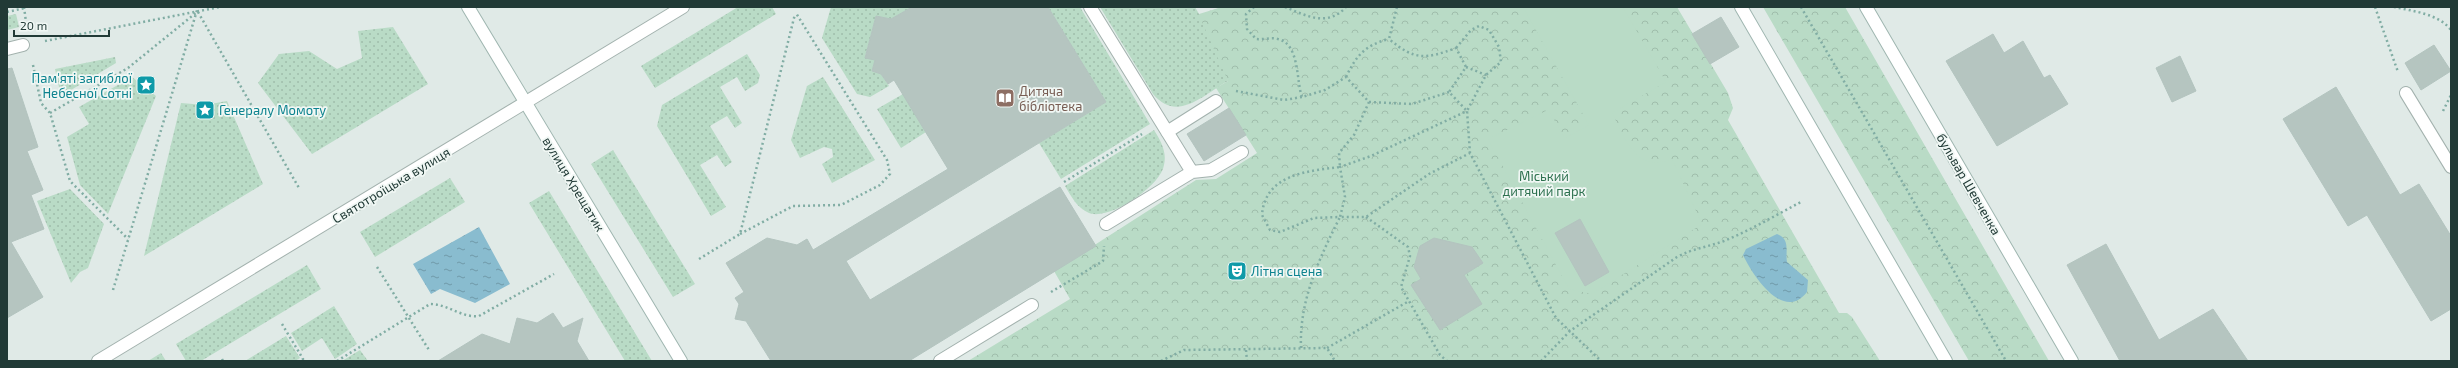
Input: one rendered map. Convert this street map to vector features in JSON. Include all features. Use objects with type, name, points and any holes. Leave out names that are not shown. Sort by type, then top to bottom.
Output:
[{"type":"main road","name":"вулиця Хрещатик","points":[[468,7],[681,361]]},
{"type":"main road","name":"Святотроїцька вулиця","points":[[98,361],[683,7]]},
{"type":"main road","points":[[1090,7],[1192,172]]},
{"type":"main road","points":[[1741,7],[1946,361]]},
{"type":"main road","name":"бульвар Шевченка","points":[[1866,7],[2072,361]]},
{"type":"main road","points":[[7,49],[26,45]]},
{"type":"main road","points":[[2406,93],[2451,167]]},
{"type":"main road","points":[[1164,127],[1216,101]]},
{"type":"main road","points":[[1106,224],[1192,172],[1211,170],[1242,152]]},
{"type":"main road","points":[[940,361],[1032,305]]},
{"type":"path","points":[[113,290],[198,7]]},
{"type":"path","points":[[128,238],[70,181],[50,113],[41,103],[26,45],[220,7]]},
{"type":"path","points":[[1254,7],[1246,14],[1247,29],[1256,38],[1278,39],[1288,45],[1295,59],[1302,97]]},
{"type":"path","points":[[1284,7],[1308,17],[1322,19],[1335,16],[1346,7]]},
{"type":"path","points":[[1389,40],[1396,7]]},
{"type":"path","points":[[1801,7],[2006,361]]},
{"type":"path","points":[[2375,7],[2406,93]]},
{"type":"path","points":[[2394,7],[2417,12],[2448,25],[2451,30]]},
{"type":"path","points":[[7,12],[25,8]]},
{"type":"path","points":[[50,113],[128,68],[197,11]]},
{"type":"path","points":[[197,11],[299,188]]},
{"type":"path","points":[[699,259],[740,234],[793,206],[841,205],[880,185],[890,174],[886,160],[796,13],[740,234]]},
{"type":"path","points":[[1216,101],[1229,93],[1240,91],[1284,100],[1302,97],[1325,90],[1346,77],[1362,50],[1378,42],[1389,40],[1410,55],[1421,57],[1435,56],[1456,48],[1475,27],[1489,30],[1499,47],[1501,59],[1499,65],[1486,75],[1467,111],[1470,153],[1556,318],[1595,352],[1601,361]]},
{"type":"path","points":[[1456,48],[1466,66],[1486,75]]},
{"type":"path","points":[[1346,77],[1369,102],[1412,104],[1448,92],[1466,66]]},
{"type":"path","points":[[1448,92],[1467,111]]},
{"type":"path","points":[[1301,348],[1301,321],[1314,273],[1340,217],[1345,198],[1339,153],[1354,135],[1369,102]]},
{"type":"path","points":[[1467,111],[1391,147],[1340,167],[1306,171],[1288,177],[1269,193],[1262,215],[1266,226],[1275,232],[1286,230],[1314,218],[1366,217],[1429,174],[1470,153]]},
{"type":"path","points":[[1064,182],[1164,127]]},
{"type":"path","points":[[1541,361],[1570,331],[1678,256],[1693,248],[1718,243],[1738,235],[1802,202]]},
{"type":"path","points":[[1366,217],[1408,246],[1410,256],[1401,287],[1440,355],[1447,361]]},
{"type":"path","points":[[1032,305],[1103,261],[1106,224]]},
{"type":"path","points":[[377,267],[429,350]]},
{"type":"path","points":[[337,361],[430,304],[436,304],[465,315],[479,316],[554,274]]},
{"type":"path","points":[[1161,361],[1184,350],[1327,348],[1409,301]]},
{"type":"path","points":[[282,324],[304,360],[299,361]]},
{"type":"path","points":[[1327,348],[1335,361]]},
{"type":"path","points":[[1246,349],[1246,361]]},
{"type":"green space","points":[[738,7],[772,7],[776,14],[655,88],[641,66]]},
{"type":"green space","points":[[831,7],[912,7],[891,19],[876,16],[865,57],[875,60],[872,71],[881,74],[889,86],[870,97],[857,94],[822,38]]},
{"type":"green space","points":[[1048,7],[1080,7],[1150,124],[1061,179],[1039,143],[1106,102]]},
{"type":"green space","points":[[1100,7],[1195,7],[1199,14],[1222,7],[1228,81],[1190,104],[1171,106],[1162,102],[1153,94]]},
{"type":"green space","name":"Міський дитячий парк","points":[[1222,7],[1677,7],[1728,93],[1733,108],[1728,120],[1839,313],[1847,313],[1852,317],[1880,361],[968,361],[1070,299],[1054,271],[1196,180],[1216,179],[1257,153],[1216,88],[1228,81],[1199,15]]},
{"type":"green space","points":[[1523,7],[1623,7],[1666,82],[1612,113],[1627,143],[1640,157],[1649,161],[1659,162],[1672,159],[1702,224],[1592,294],[1569,289],[1488,139],[1548,110],[1565,138],[1589,125]]},
{"type":"green space","points":[[1763,7],[1845,7],[2049,361],[1969,361]]},
{"type":"green space","points":[[16,14],[19,27],[7,30],[7,16]]},
{"type":"green space","points":[[393,27],[428,84],[312,154],[258,83],[279,54],[309,51],[337,69],[362,58],[358,31]]},
{"type":"green space","points":[[747,54],[760,75],[758,83],[745,91],[737,77],[720,87],[742,123],[735,128],[727,116],[710,126],[732,162],[725,167],[717,155],[700,165],[726,207],[711,216],[657,126],[662,105]]},
{"type":"green space","points":[[115,57],[116,63],[61,96],[55,69]]},
{"type":"green space","points":[[132,77],[156,96],[108,214],[80,185],[67,137],[89,124],[79,107]]},
{"type":"green space","points":[[823,77],[875,160],[832,183],[822,164],[833,157],[832,149],[824,147],[800,158],[791,140],[807,86]]},
{"type":"green space","points":[[903,94],[926,132],[901,148],[877,109]]},
{"type":"green space","points":[[227,101],[263,184],[144,256],[181,103],[205,105]]},
{"type":"green space","points":[[1154,130],[1163,147],[1165,160],[1161,173],[1154,182],[1133,200],[1109,212],[1098,214],[1089,213],[1081,208],[1072,198],[1065,186]]},
{"type":"green space","points":[[613,150],[695,284],[673,297],[591,164]]},
{"type":"green space","points":[[450,178],[465,202],[375,257],[360,232]]},
{"type":"green space","points":[[70,189],[104,224],[88,268],[80,272],[71,283],[37,201]]},
{"type":"green space","points":[[549,191],[652,361],[625,361],[529,203]]},
{"type":"green space","points":[[307,265],[321,289],[201,361],[186,361],[176,344]]},
{"type":"green space","points":[[334,306],[357,344],[335,359],[322,338],[302,351],[291,333]]},
{"type":"green space","points":[[286,336],[300,358],[295,361],[245,361]]},
{"type":"green space","points":[[360,350],[368,361],[342,361]]},
{"type":"green space","points":[[161,353],[166,361],[148,361]]},
{"type":"water","points":[[479,227],[510,284],[475,303],[440,289],[431,294],[413,264]]},
{"type":"water","points":[[1777,234],[1786,242],[1787,262],[1808,280],[1807,292],[1798,300],[1788,302],[1779,299],[1769,292],[1753,273],[1743,255],[1746,249]]},
{"type":"building","points":[[912,7],[1048,7],[1106,102],[846,261],[870,300],[1060,187],[1096,246],[909,361],[771,361],[746,321],[735,319],[739,304],[735,298],[744,292],[726,263],[767,238],[797,245],[807,239],[813,250],[948,169],[894,80],[888,84],[881,74],[872,71],[875,60],[865,58],[876,16],[891,19]]},
{"type":"building","points":[[1721,17],[1739,47],[1710,64],[1692,34]]},
{"type":"building","points":[[1993,34],[2004,53],[2023,41],[2044,78],[2050,75],[2068,104],[1997,146],[1946,61]]},
{"type":"building","points":[[2434,45],[2451,71],[2421,90],[2405,63]]},
{"type":"building","points":[[2180,56],[2196,91],[2172,102],[2156,68]]},
{"type":"building","points":[[12,68],[38,147],[27,151],[43,190],[31,195],[44,229],[11,242],[43,297],[7,318],[7,69]]},
{"type":"building","points":[[2336,87],[2400,195],[2419,184],[2451,236],[2451,309],[2431,321],[2367,215],[2348,226],[2283,119]]},
{"type":"building","points":[[1229,108],[1246,135],[1204,161],[1187,134]]},
{"type":"building","points":[[1580,219],[1609,272],[1585,286],[1555,233]]},
{"type":"building","points":[[1434,238],[1472,247],[1483,263],[1464,275],[1482,304],[1440,330],[1411,285],[1421,279],[1414,267],[1420,246]]},
{"type":"building","points":[[2106,244],[2159,340],[2213,309],[2248,361],[2120,361],[2067,265]]},
{"type":"building","points":[[553,313],[563,328],[583,318],[577,341],[589,361],[438,361],[482,334],[510,344],[517,318],[537,323]]},
{"type":"place","name":"Пам'яті загиблої Небесної Сотні","points":[[146,85]]},
{"type":"place","name":"Дитяча бібліотека","points":[[1005,98]]},
{"type":"place","name":"Генералу Момоту","points":[[205,110]]},
{"type":"place","name":"Літня сцена","points":[[1237,271]]}]
